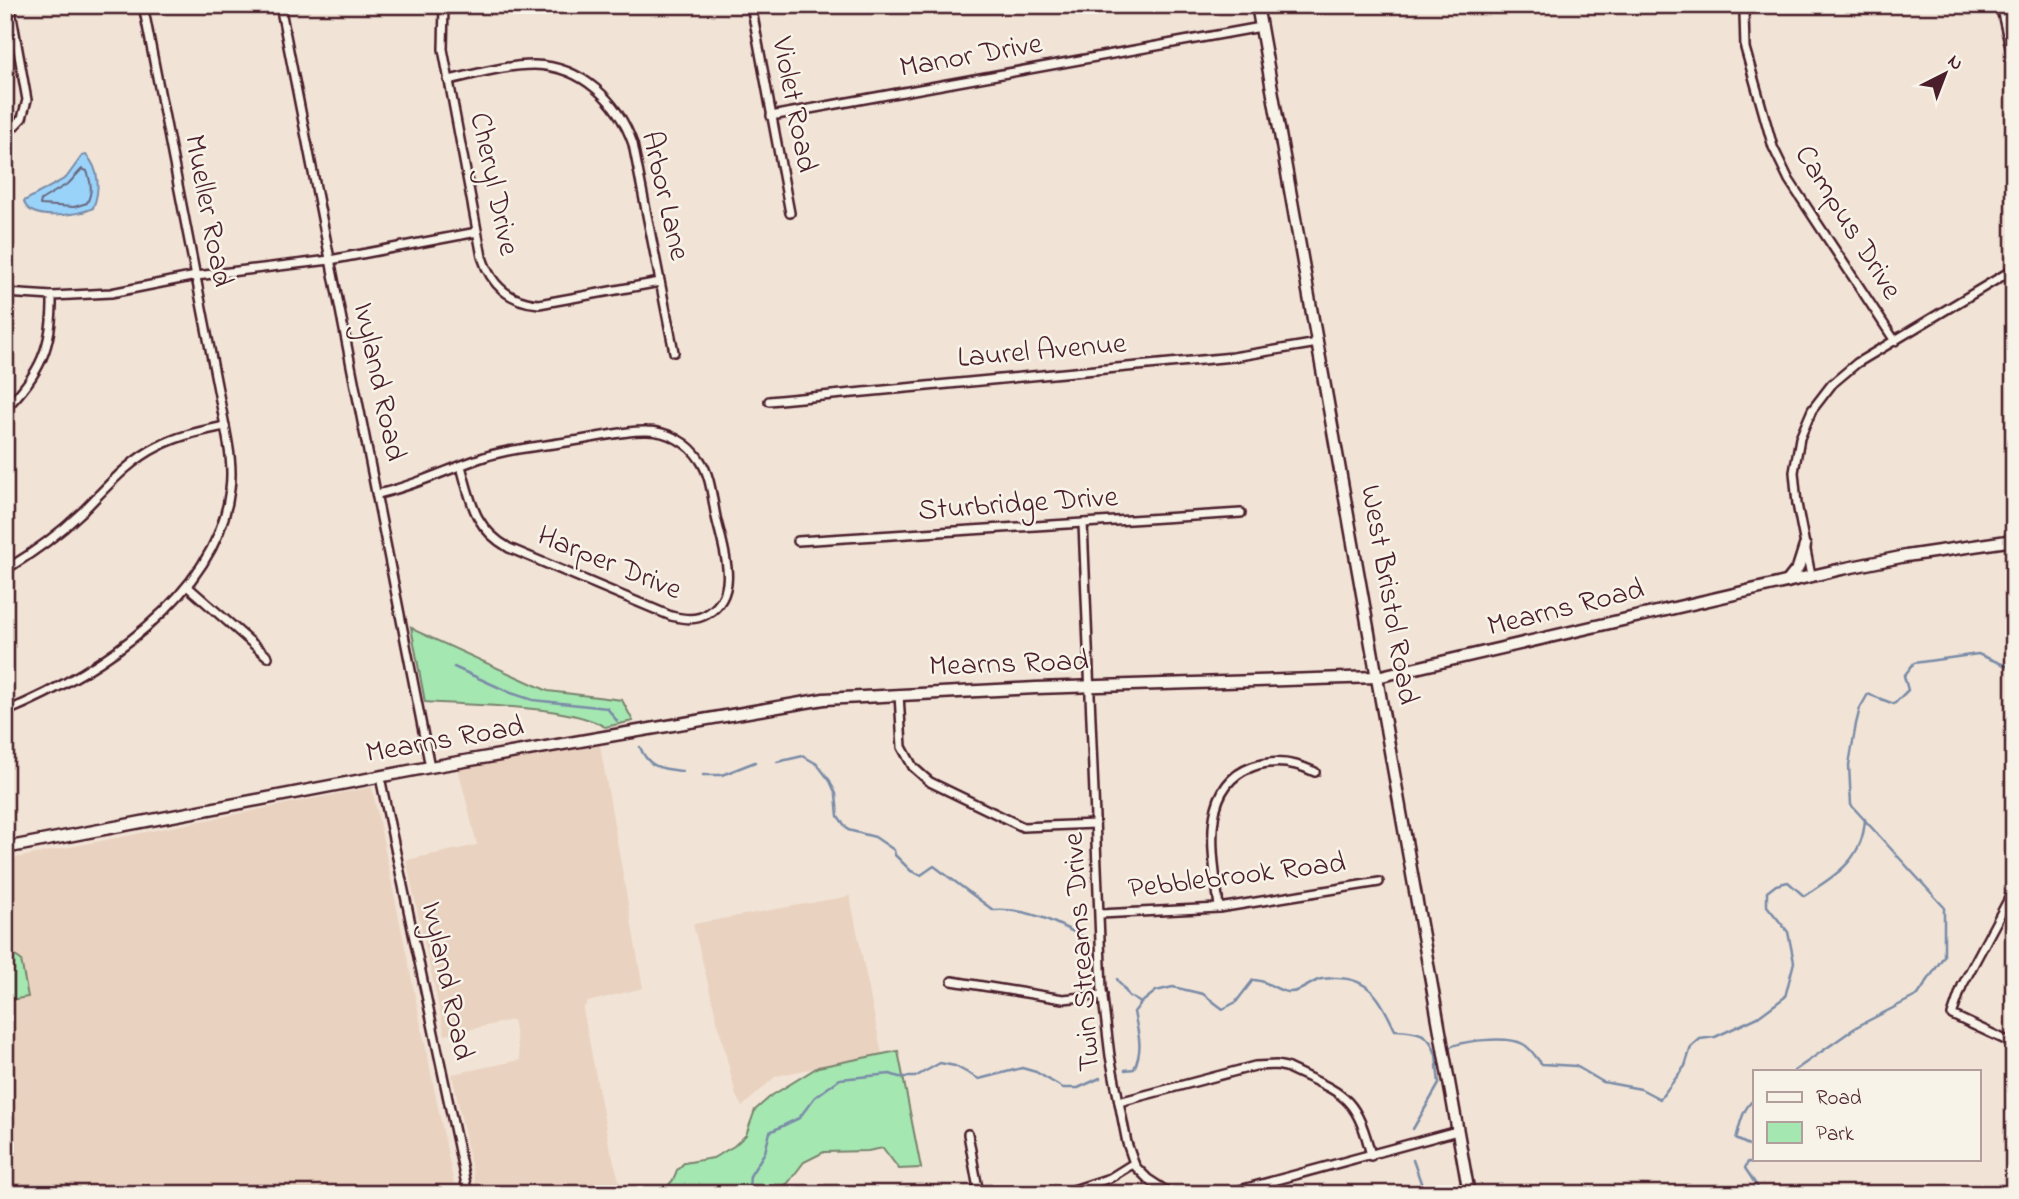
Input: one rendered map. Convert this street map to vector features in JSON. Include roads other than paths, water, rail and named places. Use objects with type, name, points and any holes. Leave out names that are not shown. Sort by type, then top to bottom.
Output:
[{"type":"street","points":[[5,136],[22,118],[27,100],[10,5]]},
{"type":"street","name":"Mueller Road","points":[[5,712],[48,692],[102,659],[150,622],[200,571],[213,547],[228,502],[230,453],[143,5]]},
{"type":"street","name":"Ivyland Road","points":[[280,5],[430,767]]},
{"type":"street","name":"Cheryl Drive","points":[[444,5],[442,38],[448,80],[482,257],[492,279],[507,294],[527,303],[552,302],[660,282]]},
{"type":"street","name":"Violet Road","points":[[751,5],[790,213]]},
{"type":"street","name":"West Bristol Road","points":[[1257,5],[1469,1194]]},
{"type":"street","name":"Campus Drive","points":[[1747,5],[1744,13],[1745,48],[1773,147],[1789,180],[1895,341]]},
{"type":"street","points":[[2000,5],[2014,64]]},
{"type":"street","name":"Manor Drive","points":[[771,116],[1261,27]]},
{"type":"street","name":"Arbor Lane","points":[[448,80],[523,66],[544,66],[575,75],[604,96],[622,117],[633,144],[674,352]]},
{"type":"street","points":[[5,293],[52,296],[111,293],[196,276],[330,260],[477,232]]},
{"type":"street","name":"Campus Drive","points":[[1811,576],[1797,504],[1794,472],[1800,438],[1812,410],[1832,384],[1857,363],[2014,269]]},
{"type":"street","points":[[5,409],[26,387],[43,359],[51,334],[52,296]]},
{"type":"street","name":"Laurel Avenue","points":[[769,401],[1233,357],[1318,343]]},
{"type":"street","points":[[5,570],[72,521],[115,477],[145,453],[187,434],[225,426]]},
{"type":"street","name":"Harper Drive","points":[[378,494],[405,488],[485,456],[646,430],[662,432],[690,447],[706,471],[727,563],[728,583],[725,596],[716,609],[702,617],[684,620],[509,548],[495,540],[482,526],[474,510],[461,466]]},
{"type":"street","name":"Sturbridge Drive","points":[[798,541],[1241,513]]},
{"type":"street","name":"Twin Streams Drive","points":[[1083,523],[1103,995],[1110,1056],[1127,1143],[1134,1163]]},
{"type":"street","name":"Mearns Road","points":[[5,848],[430,767],[824,699],[1377,677],[1811,576],[1906,556],[2014,540]]},
{"type":"street","points":[[1787,582],[1798,568],[1805,546]]},
{"type":"street","points":[[187,586],[268,657]]},
{"type":"street","points":[[899,694],[902,747],[913,767],[930,782],[1023,827],[1096,824]]},
{"type":"street","points":[[1219,908],[1213,821],[1221,792],[1247,769],[1275,761],[1297,764],[1315,772]]},
{"type":"street","name":"Ivyland Road","points":[[380,777],[468,1194]]},
{"type":"street","name":"Pebblebrook Road","points":[[1100,914],[1219,908],[1379,882]]},
{"type":"street","points":[[2014,889],[1962,986],[1952,1014],[2014,1044]]},
{"type":"street","points":[[953,981],[1063,999],[1103,995]]},
{"type":"street","points":[[1119,1102],[1255,1066],[1286,1067],[1346,1098],[1361,1121],[1371,1156]]},
{"type":"street","points":[[1225,1194],[1457,1131]]},
{"type":"street","points":[[968,1134],[979,1194]]},
{"type":"street","points":[[1061,1194],[1110,1178],[1134,1163],[1148,1179],[1171,1194]]},
{"type":"water","points":[[86,155],[94,167],[97,180],[97,195],[93,208],[66,215],[44,215],[27,208],[24,201],[66,178],[82,156]]},
{"type":"waterway","points":[[1795,1070],[1858,1026],[1918,995],[1944,956],[1944,907],[1851,805],[1849,765],[1860,708],[1868,694],[1894,704],[1908,690],[1904,676],[1914,663],[1978,654],[2014,669]]},
{"type":"waterway","points":[[454,667],[533,700],[607,708],[617,721]]},
{"type":"waterway","points":[[640,747],[652,763],[662,768],[682,771]]},
{"type":"waterway","points":[[777,762],[803,756],[817,764],[830,781],[836,794],[838,816],[848,830],[875,837],[894,850],[895,855],[911,871],[921,875],[934,866],[993,910],[1031,914],[1089,940]]},
{"type":"waterway","points":[[703,775],[722,775],[755,762]]},
{"type":"waterway","points":[[1447,1049],[1473,1041],[1516,1042],[1528,1048],[1542,1064],[1576,1066],[1603,1082],[1641,1089],[1660,1099],[1685,1066],[1691,1047],[1700,1039],[1715,1037],[1758,1017],[1785,997],[1794,962],[1788,932],[1767,906],[1767,892],[1776,885],[1788,882],[1804,896],[1827,881],[1853,856],[1863,833],[1865,819]]},
{"type":"waterway","points":[[1117,979],[1129,996],[1141,1003]]},
{"type":"waterway","points":[[1125,1070],[1134,1069],[1139,1054],[1134,1012],[1156,991],[1173,987],[1203,994],[1223,1009],[1236,1002],[1253,980],[1288,992],[1300,990],[1322,979],[1347,979],[1357,982],[1373,993],[1395,1030],[1422,1034],[1430,1042],[1436,1055]]},
{"type":"waterway","points":[[1413,1129],[1439,1084],[1436,1055],[1441,1052]]},
{"type":"waterway","points":[[744,1194],[749,1187],[750,1176],[765,1152],[770,1132],[799,1118],[815,1097],[840,1079],[890,1074],[915,1077],[940,1063],[955,1066],[979,1079],[1022,1068],[1036,1072],[1063,1088],[1078,1088],[1100,1078]]},
{"type":"waterway","points":[[1753,1101],[1744,1112],[1736,1139],[1753,1147]]},
{"type":"waterway","points":[[1413,1160],[1425,1194]]},
{"type":"waterway","points":[[1762,1194],[1745,1168],[1748,1162],[1766,1163],[1770,1160]]}]
